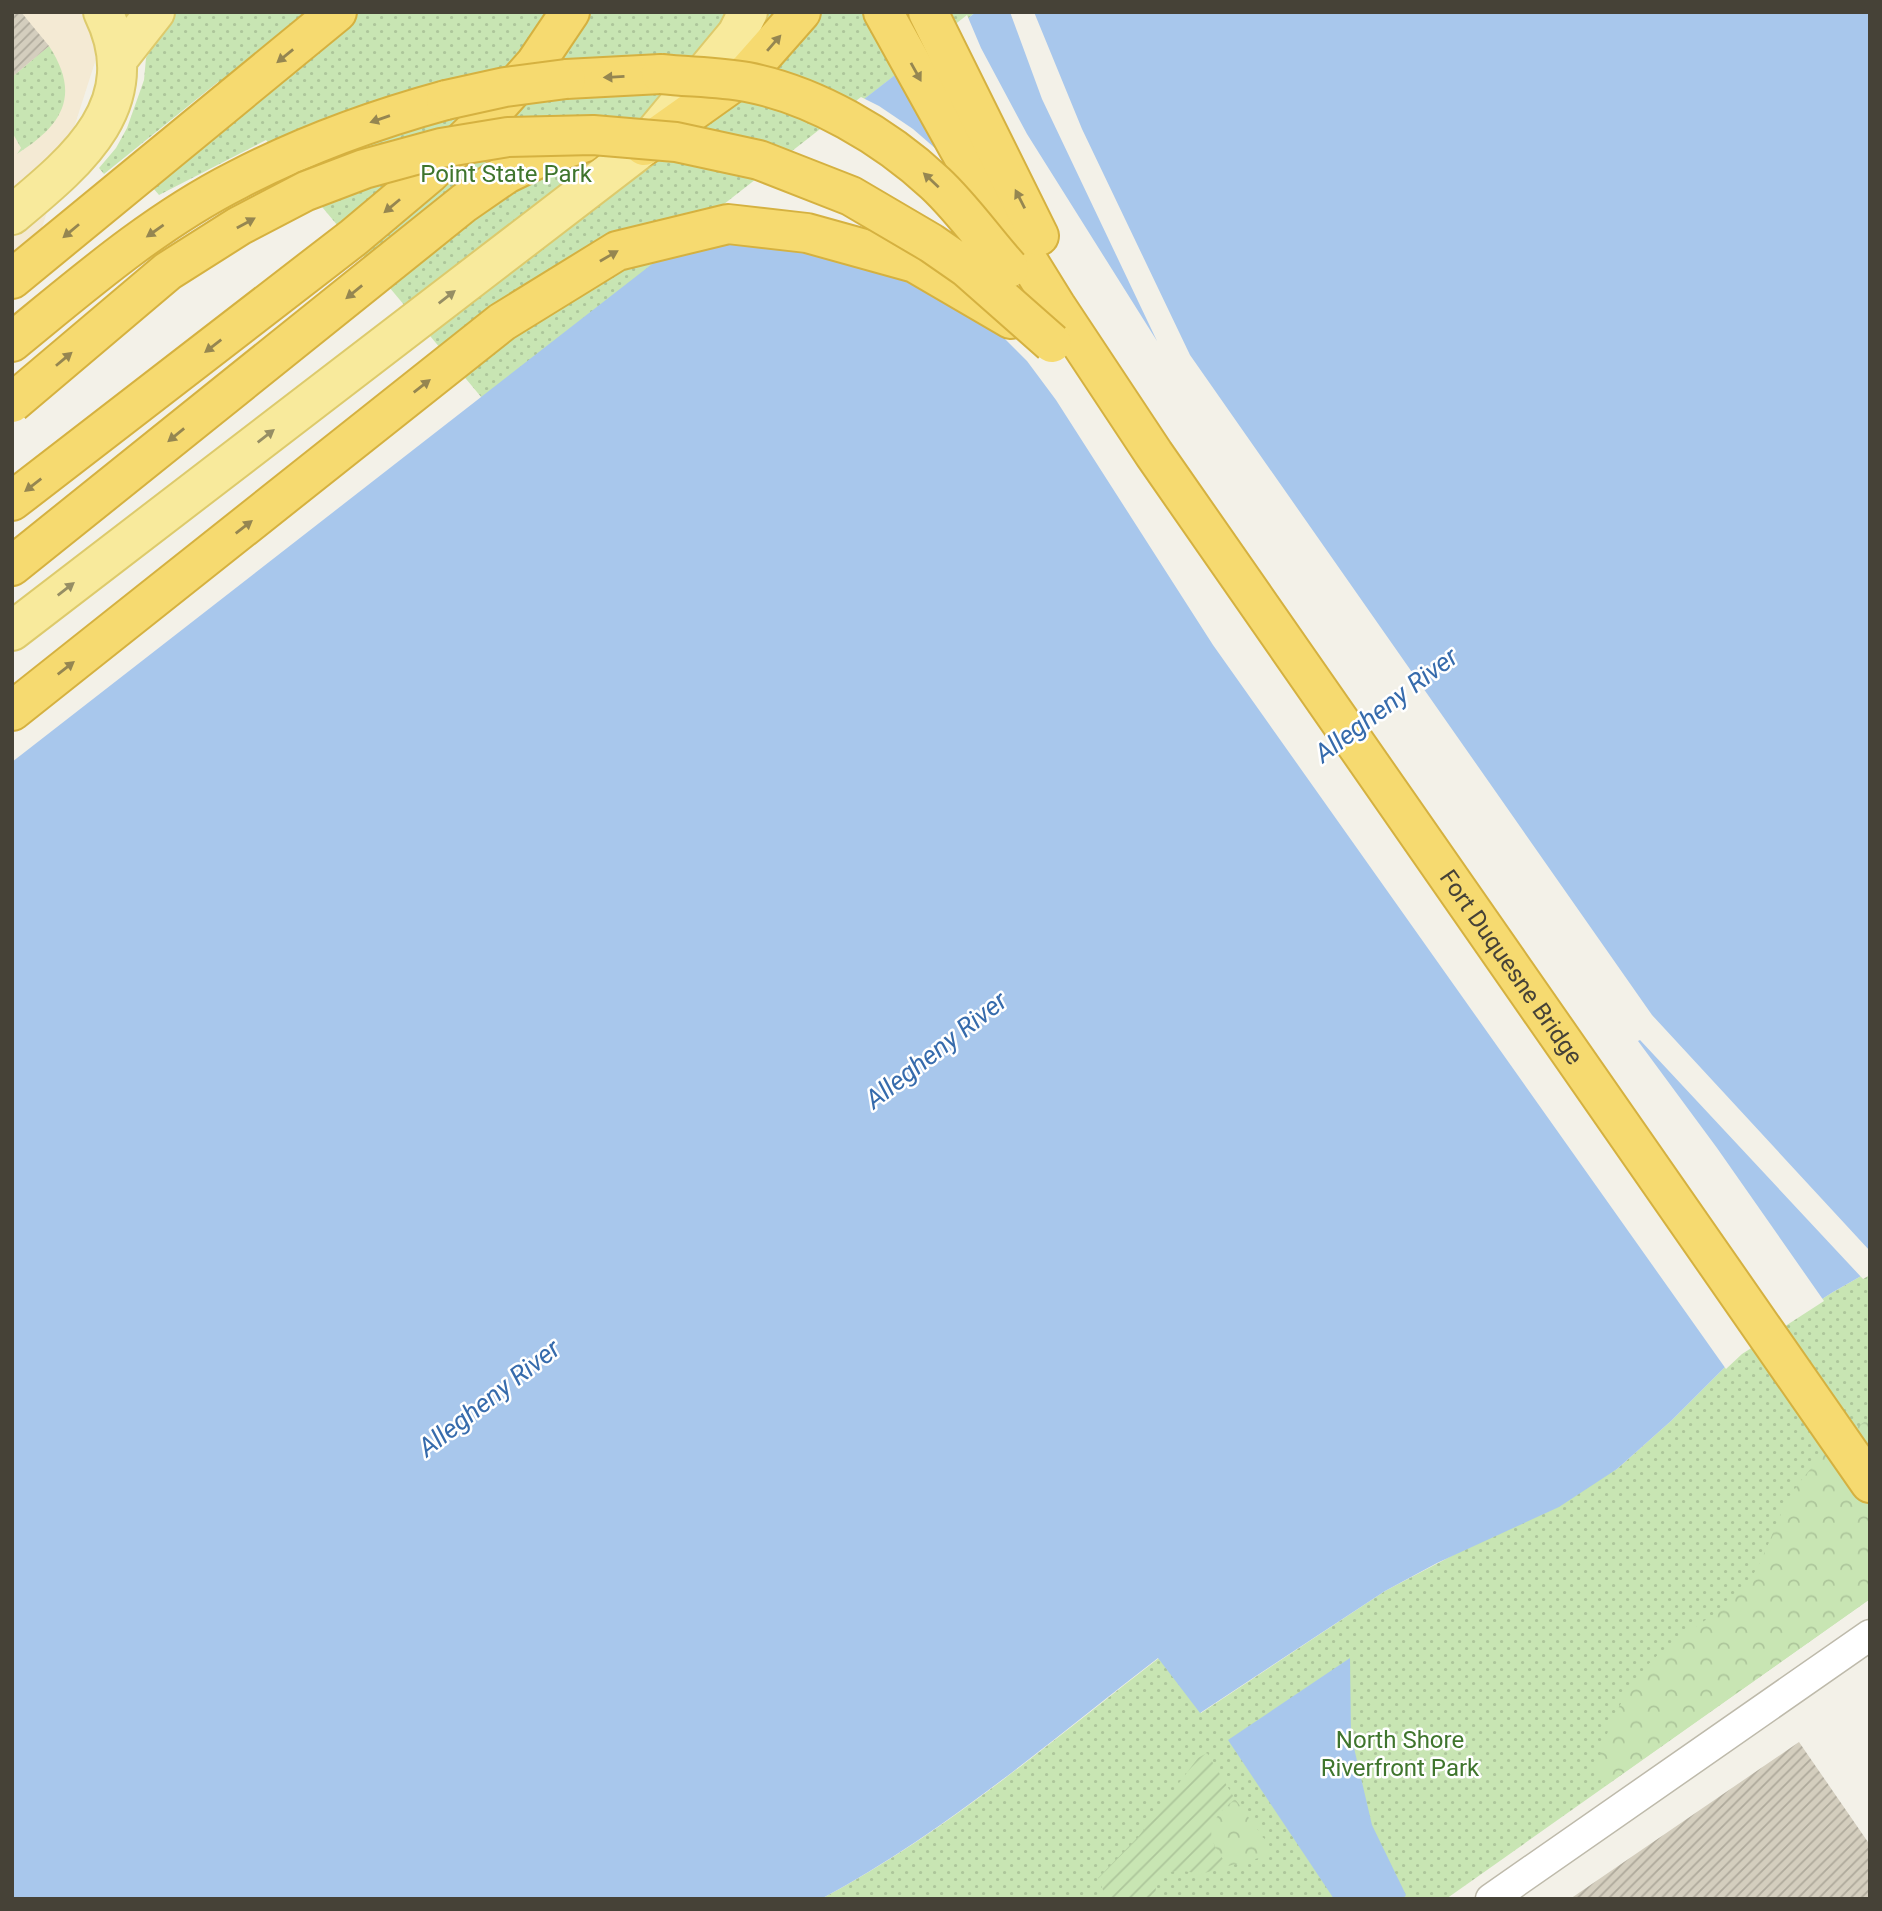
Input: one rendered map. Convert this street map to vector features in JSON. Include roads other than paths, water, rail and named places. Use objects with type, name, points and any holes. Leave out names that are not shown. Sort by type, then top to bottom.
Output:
[{"type":"highway","points":[[12,279],[337,12]]},
{"type":"highway","points":[[12,501],[354,237],[429,174],[486,119],[535,64],[570,12]]},
{"type":"highway","points":[[644,146],[748,72],[801,12]]},
{"type":"highway","points":[[883,12],[963,156],[1056,306],[1155,454]]},
{"type":"highway","points":[[928,12],[1005,169],[1155,454]]},
{"type":"highway","points":[[12,342],[110,262],[170,220],[235,181],[305,147],[355,128],[446,100],[566,79],[661,75],[746,82],[826,110],[902,153],[937,185],[1074,343],[1155,454]]},
{"type":"highway","points":[[12,566],[464,203],[506,174],[543,156],[583,143],[639,135],[689,134],[741,139],[784,149],[867,180],[922,209],[1009,268]]},
{"type":"highway","points":[[12,403],[168,271],[239,226],[306,191],[364,169],[441,148],[508,137],[593,135],[676,142],[759,160],[851,196],[931,243],[967,268],[1052,343],[1155,454]]},
{"type":"highway","points":[[12,710],[502,322],[617,251],[728,224],[807,233],[915,263],[1052,343]]},
{"type":"highway","name":"Fort Duquesne Bridge","points":[[1155,454],[1870,1482]]},
{"type":"main road","points":[[12,215],[57,177],[97,133],[114,96],[118,59],[115,41],[103,12]]},
{"type":"main road","points":[[118,59],[155,12]]},
{"type":"main road","points":[[12,631],[644,146],[737,34],[748,12]]},
{"type":"street","points":[[1491,1899],[1870,1635]]},
{"type":"water","name":"Allegheny River","points":[[976,12],[1870,12],[1870,1271],[1740,1352],[1671,1421],[1617,1469],[1559,1507],[1437,1563],[1385,1591],[1200,1713],[1158,1658],[953,1816],[910,1846],[821,1899],[12,1899],[12,762]]},
{"type":"water","points":[[1350,1658],[1351,1735],[1372,1825],[1406,1895],[1403,1899],[1334,1899],[1228,1740]]},
{"type":"park label","name":"Point State Park","points":[[506,174]]},
{"type":"park label","name":"North Shore Riverfront Park","points":[[1400,1754]]}]
